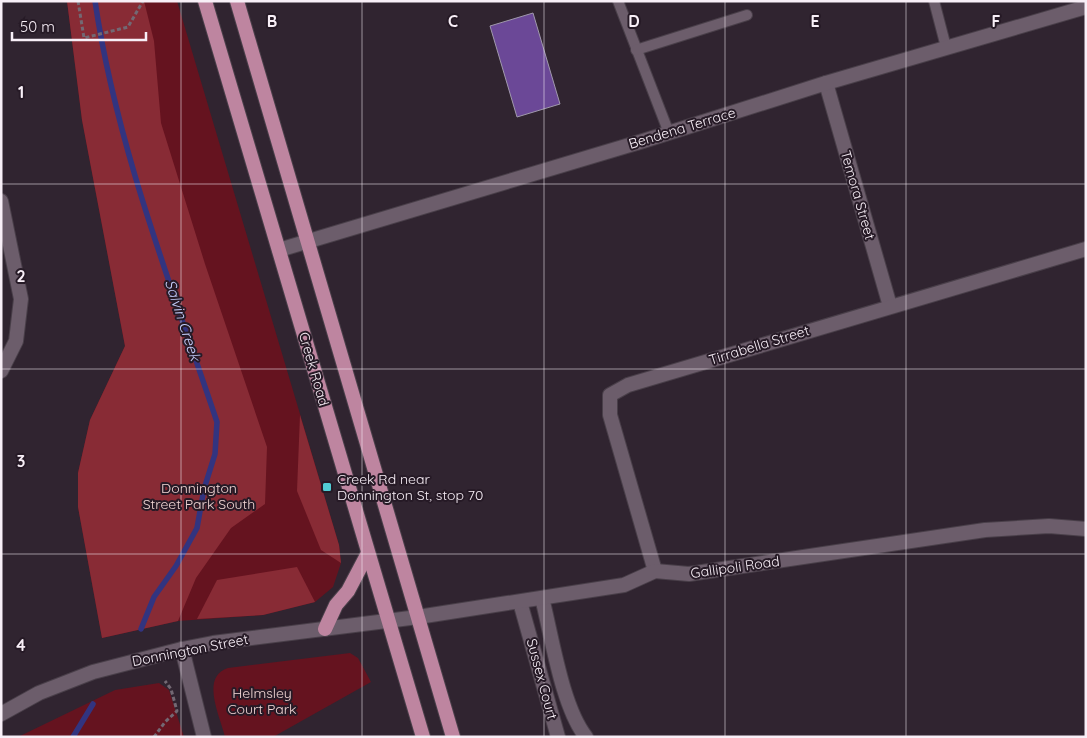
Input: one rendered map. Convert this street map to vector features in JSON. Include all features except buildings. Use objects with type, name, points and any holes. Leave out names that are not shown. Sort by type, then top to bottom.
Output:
[{"type":"main road","name":"Creek Road","points":[[205,1],[423,737]]},
{"type":"main road","points":[[237,1],[453,737]]},
{"type":"main road","points":[[325,629],[336,605],[348,591],[368,553]]},
{"type":"street","name":"Bendena Terrace","points":[[279,250],[669,133],[826,83],[1086,7]]},
{"type":"street","name":"Temora Street","points":[[826,83],[890,306]]},
{"type":"street","points":[[1,201],[21,299],[16,341],[1,371]]},
{"type":"street","name":"Tirrabella Street","points":[[655,571],[610,415],[610,395],[628,385],[1086,249]]},
{"type":"street","name":"Gallipoli Road","points":[[388,621],[624,585],[655,571],[689,574],[985,530],[1049,526],[1086,529]]},
{"type":"street","name":"Sussex Court","points":[[520,602],[558,736],[582,731],[566,695],[542,598]]},
{"type":"street","name":"Donnington Street","points":[[1,714],[39,693],[93,672],[182,649],[388,621]]},
{"type":"street","points":[[182,649],[204,737]]},
{"type":"lane","points":[[934,1],[946,47]]},
{"type":"lane","points":[[619,2],[669,133]]},
{"type":"lane","points":[[636,50],[747,16]]},
{"type":"path","points":[[78,1],[84,38],[128,27],[143,1]]},
{"type":"path","points":[[154,737],[165,722],[177,711],[171,689],[165,682]]},
{"type":"green space","name":"Donnington Street Park South","points":[[67,1],[177,1],[339,545],[341,563],[333,587],[315,602],[263,615],[178,621],[102,638],[78,507],[78,473],[90,420],[125,346],[82,120]]},
{"type":"green space","name":"Donnington Street Park South","points":[[67,1],[144,1],[154,41],[161,123],[205,264],[267,447],[265,504],[231,528],[196,578],[178,621],[102,638],[78,507],[78,473],[90,420],[125,346],[82,120]]},
{"type":"green space","points":[[300,415],[339,545],[341,563],[321,550],[297,491]]},
{"type":"green space","points":[[297,567],[315,602],[263,615],[197,619],[217,580]]},
{"type":"green space","name":"Helmsley Court Park","points":[[350,653],[358,658],[371,682],[273,737],[225,737],[216,708],[213,688],[215,680],[220,673],[228,668]]},
{"type":"green space","points":[[159,683],[169,690],[184,737],[18,737],[115,690]]},
{"type":"waterway","name":"Salvin Creek","points":[[95,1],[104,55],[131,161],[164,266],[217,422],[215,454],[204,489],[197,528],[176,566],[154,597],[141,629]]},
{"type":"waterway","name":"Salvin Creek","points":[[73,737],[93,704]]},
{"type":"place","name":"Creek Rd near Donnington St, stop 70","points":[[327,487]]}]
